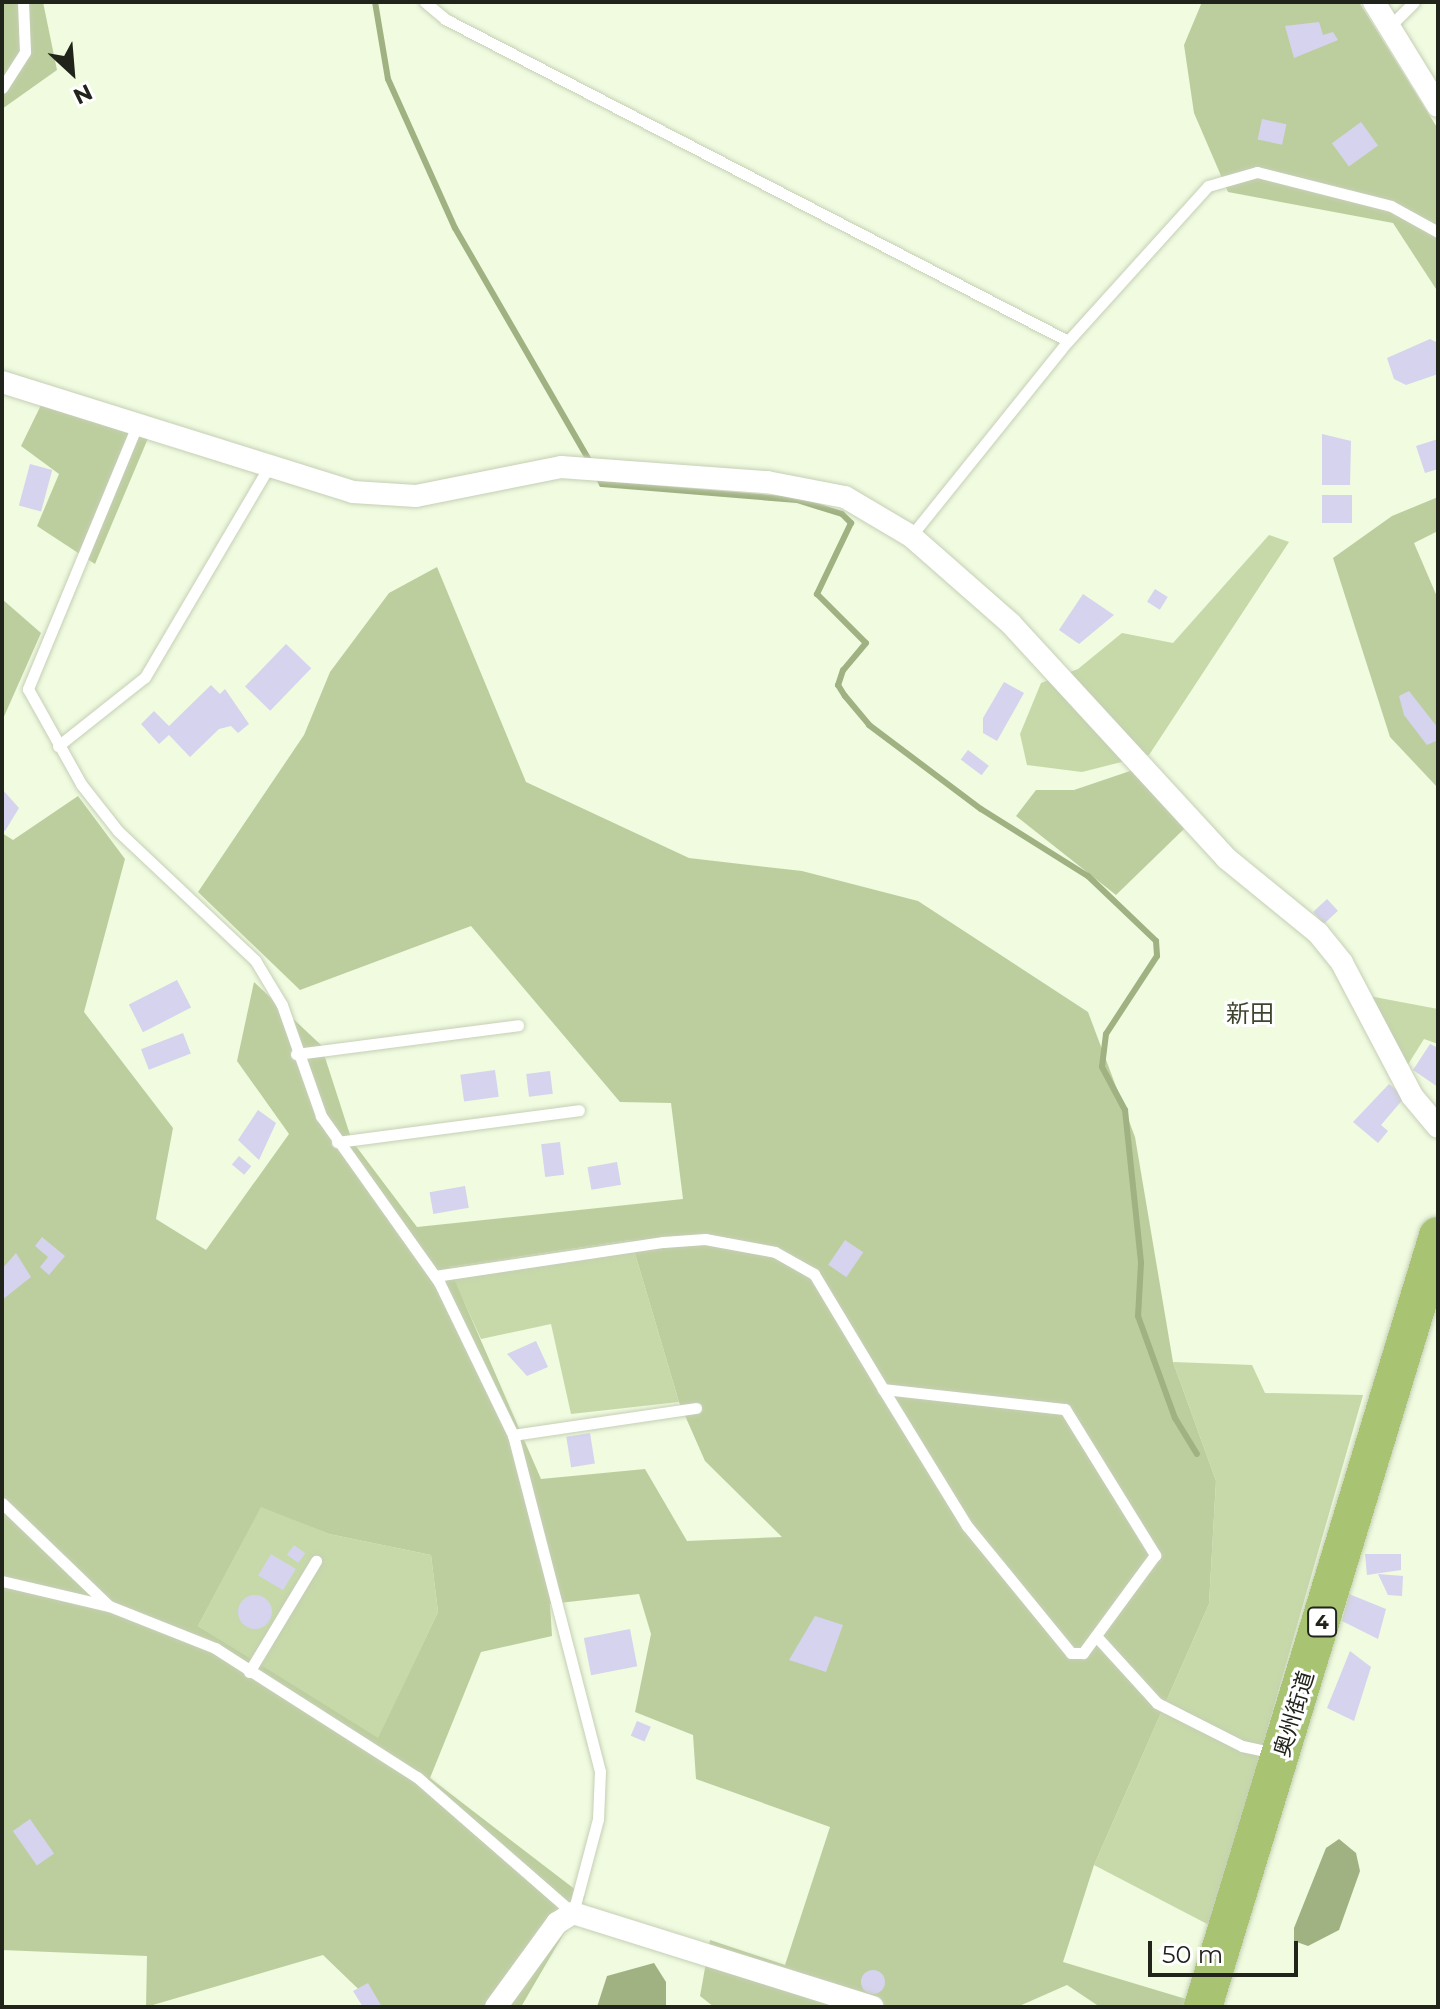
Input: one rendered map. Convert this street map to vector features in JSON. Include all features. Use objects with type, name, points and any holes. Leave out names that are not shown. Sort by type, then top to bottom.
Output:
[{"type":"highway","name":"奥州街道","points":[[1203,2007],[1438,1236]]},
{"type":"street","points":[[1374,2],[1438,106]]},
{"type":"street","points":[[2,382],[353,492],[416,496],[561,467],[767,482],[845,497],[911,536],[1011,624],[1226,858],[1318,933],[1342,963],[1412,1096],[1438,1127]]},
{"type":"street","points":[[504,2002],[557,1923],[573,1913],[873,2007]]},
{"type":"lane","points":[[2,88],[25,52],[23,2]]},
{"type":"lane","points":[[425,2],[445,19],[1068,341]]},
{"type":"lane","points":[[1388,28],[1414,2]]},
{"type":"lane","points":[[911,536],[1068,341],[1189,202],[1230,176],[1257,172],[1391,206],[1438,232]]},
{"type":"lane","points":[[2,1581],[109,1606],[173,1627],[417,1777],[573,1913],[598,1819],[600,1771],[513,1435],[435,1276],[337,1142],[296,1054],[282,1005],[255,960],[118,831],[58,746],[28,689],[30,669],[88,559],[138,423]]},
{"type":"lane","points":[[58,746],[145,677],[270,465]]},
{"type":"lane","points":[[296,1054],[518,1025]]},
{"type":"lane","points":[[337,1142],[579,1110]]},
{"type":"lane","points":[[435,1276],[663,1242],[705,1239],[775,1252],[814,1274],[883,1389],[967,1526],[1071,1653],[1083,1653],[1155,1555],[1065,1409],[883,1389]]},
{"type":"lane","points":[[513,1435],[696,1408]]},
{"type":"lane","points":[[2,1503],[109,1606]]},
{"type":"lane","points":[[249,1672],[316,1561]]},
{"type":"lane","points":[[1096,1636],[1157,1703],[1242,1746],[1282,1754]]},
{"type":"shaded area","points":[[2,2],[43,2],[57,70],[2,109]]},
{"type":"shaded area","points":[[1202,2],[1359,2],[1438,129],[1438,292],[1393,223],[1228,192],[1194,113],[1184,45]]},
{"type":"shaded area","points":[[42,403],[149,436],[95,564],[37,526],[59,474],[21,446]]},
{"type":"shaded area","points":[[1438,497],[1438,531],[1414,543],[1438,599],[1438,788],[1390,737],[1333,558],[1392,516]]},
{"type":"shaded area","points":[[1269,535],[1289,542],[1149,755],[1082,772],[1027,765],[1020,734],[1041,683],[1078,669],[1122,633],[1173,643]]},
{"type":"shaded area","points":[[437,567],[526,782],[689,858],[802,871],[918,901],[1088,1012],[1135,1137],[1173,1362],[1216,1481],[1209,1604],[1094,1865],[1063,1962],[1186,1999],[1183,2007],[1100,2007],[1067,1985],[1017,2007],[714,2007],[700,1996],[710,1940],[785,1965],[830,1827],[696,1779],[693,1735],[635,1712],[651,1634],[639,1594],[550,1604],[552,1636],[481,1652],[430,1778],[585,1897],[521,2007],[377,2007],[323,1955],[146,2007],[147,1956],[2,1950],[2,833],[13,840],[78,796],[125,859],[84,1012],[173,1128],[156,1219],[206,1250],[289,1134],[237,1061],[254,982],[321,1045],[352,1141],[417,1227],[683,1199],[671,1103],[620,1102],[471,926],[300,990],[198,892],[304,735],[330,672],[389,593]],"holes":[[[631,1240],[679,1402],[705,1461],[782,1537],[687,1541],[645,1469],[541,1479],[449,1267]],[[261,1507],[329,1534],[431,1555],[438,1612],[378,1738],[198,1626]]]},
{"type":"shaded area","points":[[2,599],[41,633],[2,721]]},
{"type":"shaded area","points":[[1133,770],[1185,828],[1116,895],[1016,816],[1036,790],[1074,790]]},
{"type":"shaded area","points":[[1369,996],[1438,1009],[1438,1044],[1424,1039],[1407,1066]]},
{"type":"shaded area","points":[[631,1240],[679,1402],[571,1414],[551,1324],[481,1339],[448,1267]]},
{"type":"shaded area","points":[[1173,1362],[1252,1365],[1265,1393],[1363,1395],[1211,1926],[1094,1865],[1209,1604],[1216,1481]]},
{"type":"shaded area","points":[[261,1506],[329,1534],[431,1555],[438,1612],[378,1739],[198,1626]]},
{"type":"shaded area","points":[[1339,1839],[1356,1853],[1360,1871],[1339,1930],[1308,1946],[1294,1941],[1294,1928],[1326,1848]]},
{"type":"shaded area","points":[[654,1963],[666,1982],[666,2007],[597,2007],[607,1976]]},
{"type":"building","points":[[1319,22],[1323,35],[1333,32],[1338,40],[1294,58],[1285,26]]},
{"type":"building","points":[[1262,119],[1286,124],[1282,145],[1258,140]]},
{"type":"building","points":[[1361,122],[1378,145],[1349,167],[1332,143]]},
{"type":"building","points":[[1430,339],[1438,343],[1438,374],[1406,385],[1394,379],[1387,358]]},
{"type":"building","points":[[1322,434],[1351,441],[1350,485],[1322,485]]},
{"type":"building","points":[[1438,439],[1438,469],[1425,473],[1416,446]]},
{"type":"building","points":[[30,464],[52,470],[41,511],[19,506]]},
{"type":"building","points":[[1322,495],[1352,495],[1352,523],[1322,523]]},
{"type":"building","points":[[1155,589],[1168,597],[1160,610],[1147,602]]},
{"type":"building","points":[[1083,594],[1114,615],[1079,644],[1059,630]]},
{"type":"building","points":[[286,644],[311,668],[270,711],[245,686]]},
{"type":"building","points":[[1004,682],[1024,693],[997,741],[983,733],[983,718]]},
{"type":"building","points":[[211,685],[220,694],[225,689],[249,724],[238,733],[231,726],[219,729],[190,757],[169,735],[159,744],[141,724],[154,711],[169,726]]},
{"type":"building","points":[[1409,691],[1438,728],[1438,740],[1427,745],[1404,715],[1399,696]]},
{"type":"building","points":[[968,750],[989,766],[982,775],[961,760]]},
{"type":"building","points":[[2,789],[19,808],[5,831],[2,829]]},
{"type":"building","points":[[1327,899],[1338,911],[1324,924],[1313,912]]},
{"type":"building","points":[[177,980],[191,1008],[143,1032],[129,1005]]},
{"type":"building","points":[[183,1033],[191,1054],[149,1070],[141,1049]]},
{"type":"building","points":[[1430,1044],[1438,1048],[1438,1087],[1413,1070]]},
{"type":"building","points":[[495,1070],[499,1097],[464,1102],[460,1075]]},
{"type":"building","points":[[550,1071],[553,1094],[529,1097],[526,1074]]},
{"type":"building","points":[[1389,1084],[1405,1097],[1381,1125],[1388,1131],[1378,1143],[1353,1122]]},
{"type":"building","points":[[258,1110],[276,1123],[259,1160],[238,1140]]},
{"type":"building","points":[[560,1142],[564,1175],[545,1177],[541,1144]]},
{"type":"building","points":[[239,1156],[251,1166],[244,1175],[232,1164]]},
{"type":"building","points":[[617,1162],[621,1185],[591,1190],[587,1167]]},
{"type":"building","points":[[465,1186],[469,1208],[433,1214],[430,1192]]},
{"type":"building","points":[[42,1237],[65,1256],[49,1275],[40,1267],[48,1257],[35,1246]]},
{"type":"building","points":[[845,1240],[863,1252],[846,1277],[828,1265]]},
{"type":"building","points":[[16,1253],[31,1277],[2,1300],[2,1269]]},
{"type":"building","points":[[536,1341],[548,1367],[527,1376],[507,1354]]},
{"type":"building","points":[[590,1433],[595,1464],[571,1467],[566,1437]]},
{"type":"building","points":[[294,1545],[305,1553],[298,1563],[287,1555]]},
{"type":"building","points":[[271,1554],[296,1569],[283,1590],[258,1575]]},
{"type":"building","points":[[1365,1554],[1401,1554],[1401,1570],[1367,1575]]},
{"type":"building","points":[[1378,1574],[1403,1576],[1402,1596],[1388,1595]]},
{"type":"building","points":[[1349,1594],[1386,1609],[1378,1639],[1342,1621]]},
{"type":"building","points":[[255,1595],[267,1600],[272,1612],[267,1624],[255,1629],[243,1624],[238,1612],[243,1600]]},
{"type":"building","points":[[815,1616],[843,1625],[826,1672],[789,1660]]},
{"type":"building","points":[[630,1629],[637,1666],[591,1675],[584,1638]]},
{"type":"building","points":[[1350,1651],[1371,1667],[1354,1721],[1327,1708]]},
{"type":"building","points":[[637,1721],[651,1727],[645,1742],[631,1736]]},
{"type":"building","points":[[30,1819],[54,1853],[37,1865],[13,1831]]},
{"type":"building","points":[[868,1970],[878,1970],[885,1977],[885,1987],[878,1994],[868,1994],[861,1987],[861,1977]]},
{"type":"building","points":[[368,1983],[382,2007],[363,2007],[353,1991]]},
{"type":"waterway","points":[[375,2],[388,79],[455,228],[592,465]]},
{"type":"waterway","points":[[597,475],[602,484],[797,500],[842,514],[851,523],[817,594],[866,643],[843,670],[838,685],[845,696],[869,725],[981,809],[1088,876],[1156,941],[1157,956],[1106,1034],[1102,1067],[1125,1110],[1141,1263],[1138,1316],[1175,1418],[1197,1454]]},
{"type":"district","name":"新田","points":[[1250,1014]]}]
